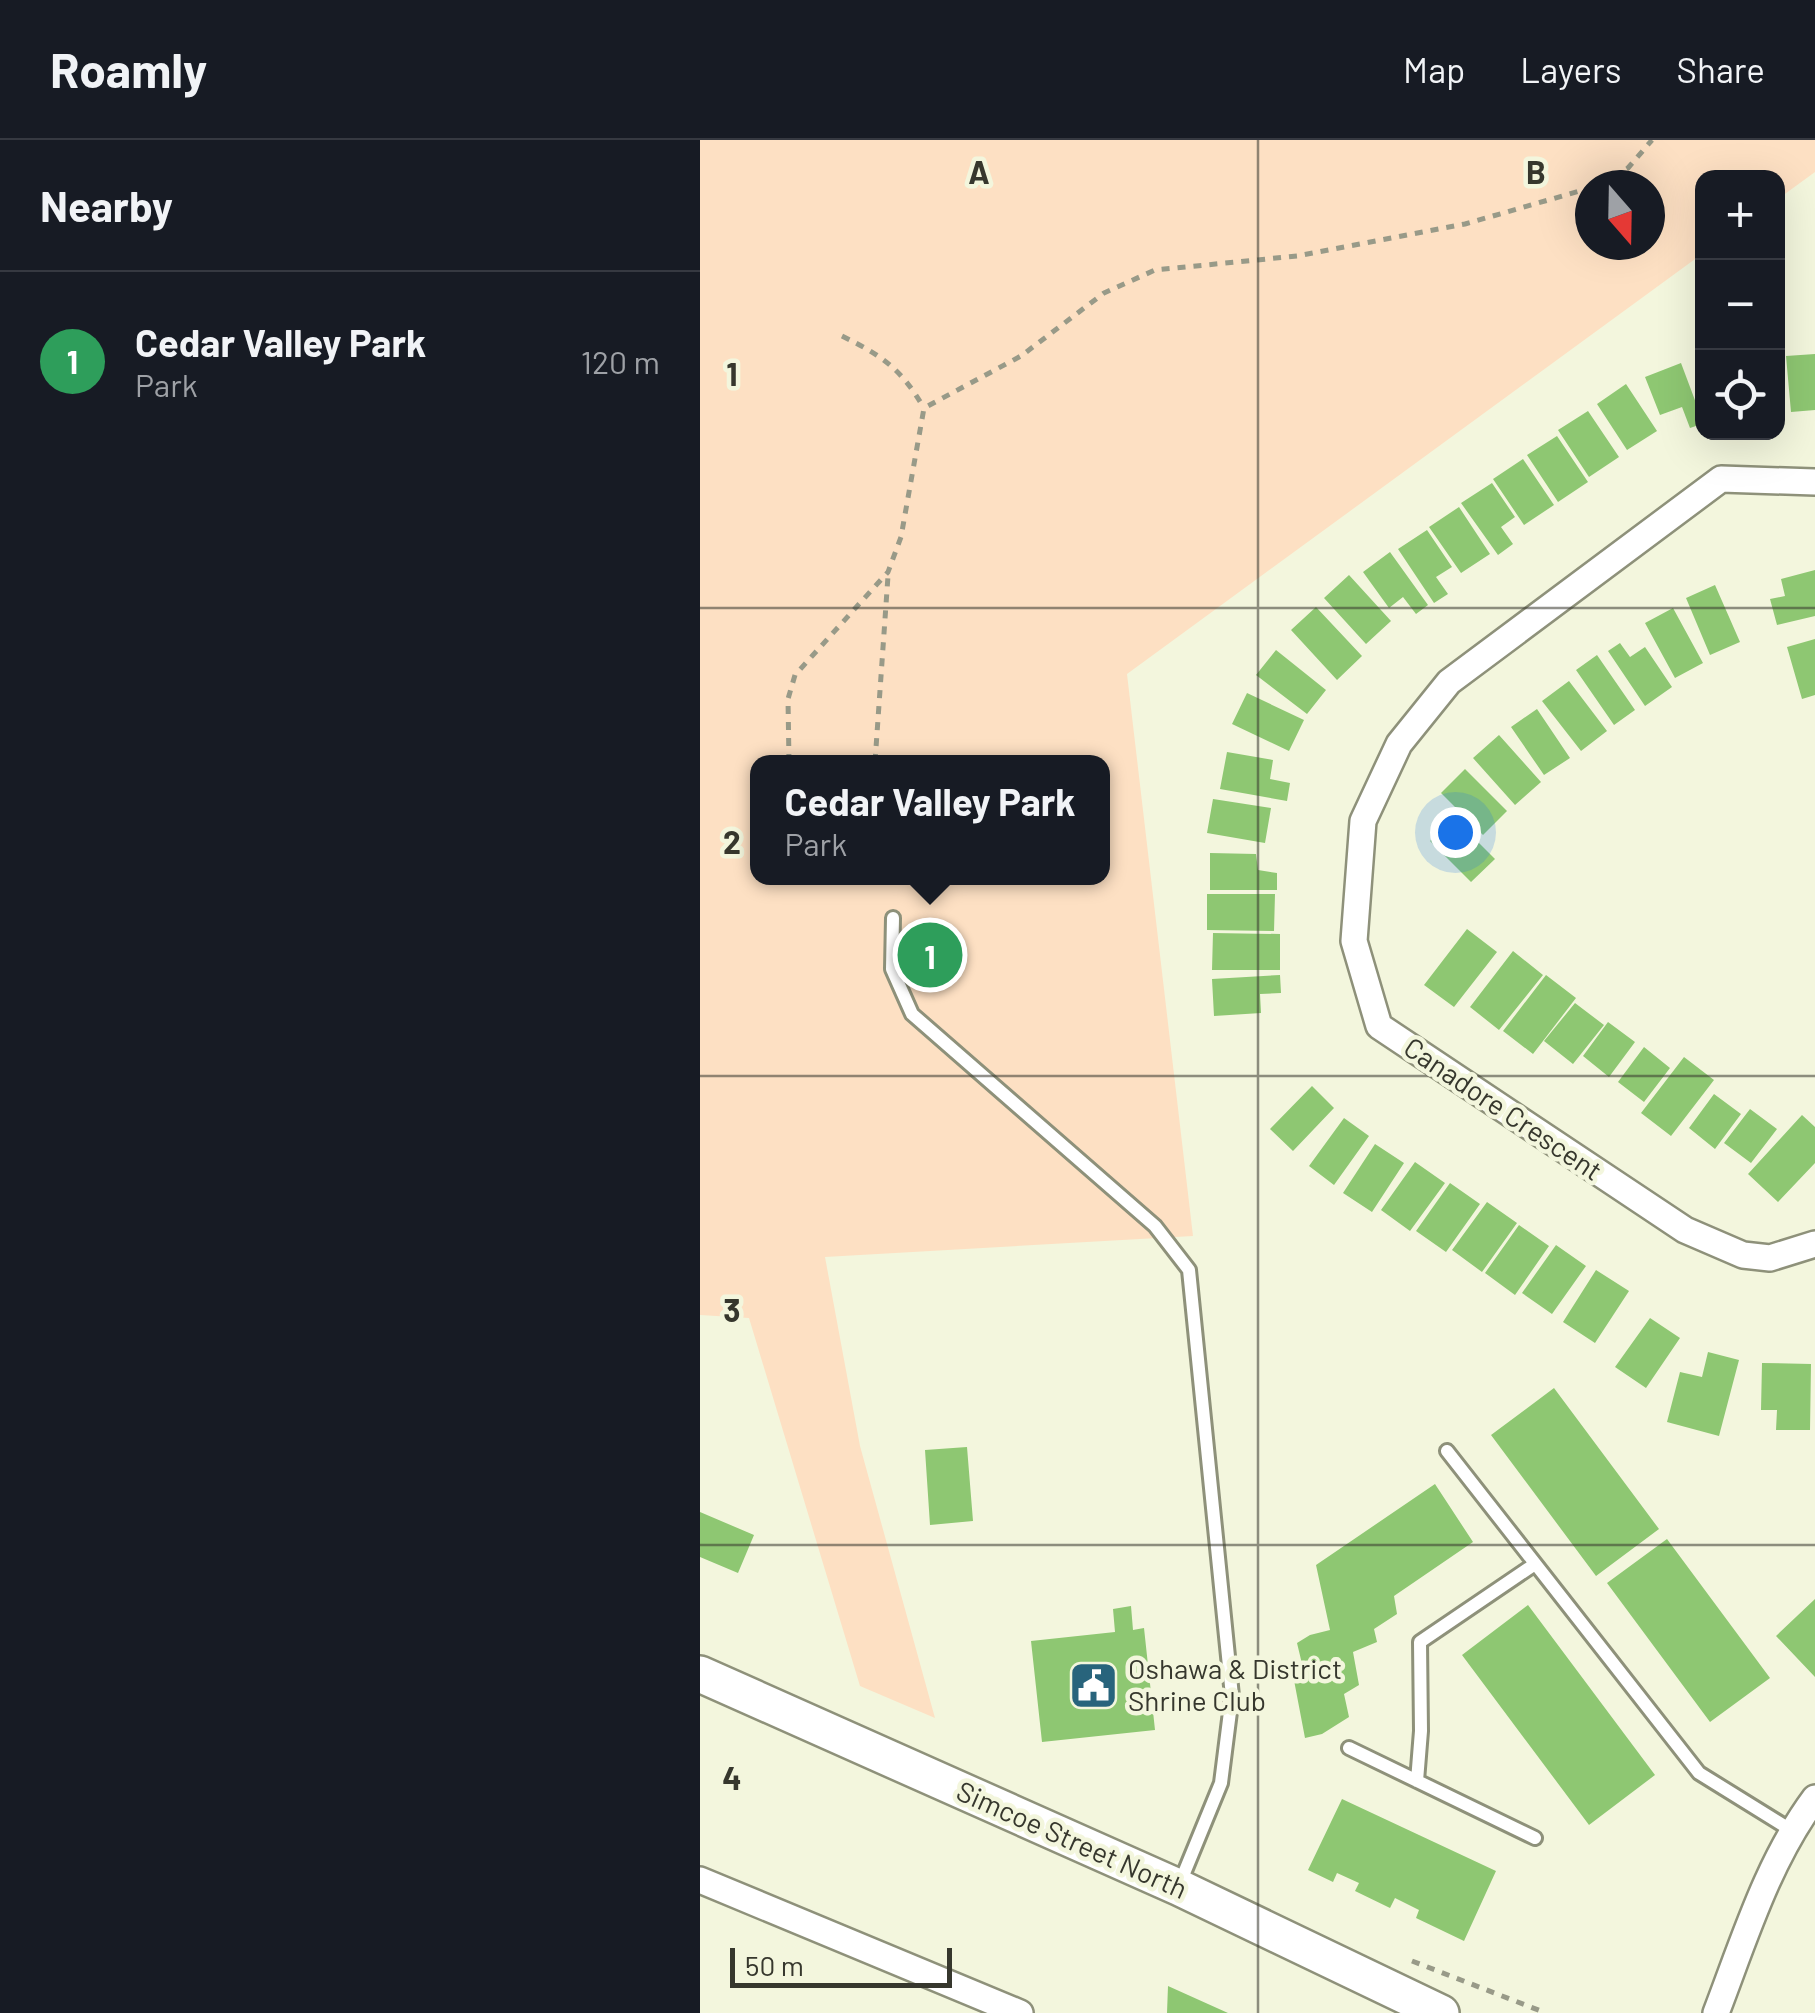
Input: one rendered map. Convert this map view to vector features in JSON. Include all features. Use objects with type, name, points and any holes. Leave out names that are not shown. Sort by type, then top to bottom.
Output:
[{"type":"main road","name":"Simcoe Street North","points":[[700,1674],[1178,1887],[1441,2013]]},
{"type":"street","name":"Canadore Crescent","points":[[1815,482],[1721,479],[1449,682],[1399,744],[1363,821],[1354,941],[1379,1026],[1684,1230],[1742,1255],[1770,1258],[1815,1244]]},
{"type":"street","points":[[1716,2013],[1791,1830],[1815,1798]]},
{"type":"street","points":[[700,1880],[1020,2013]]},
{"type":"lane","points":[[893,918],[892,969],[912,1014],[1156,1226],[1189,1270],[1232,1696],[1221,1783],[1178,1887]]},
{"type":"lane","points":[[1446,1452],[1699,1772],[1791,1830]]},
{"type":"lane","points":[[1417,1782],[1420,1642],[1534,1564]]},
{"type":"lane","points":[[1349,1748],[1535,1838]]},
{"type":"path","points":[[1624,170],[1652,140]]},
{"type":"path","points":[[924,408],[1021,356],[1104,293],[1154,270],[1297,256],[1465,224],[1575,192]]},
{"type":"path","points":[[842,336],[883,356],[908,381],[924,408],[901,537],[888,572],[875,755]]},
{"type":"path","points":[[789,755],[788,699],[795,675],[888,572]]},
{"type":"shaded area","points":[[700,140],[1815,140],[1815,172],[1785,194],[1785,170],[1695,170],[1695,259],[1127,674],[1193,1236],[825,1257],[860,1446],[935,1718],[860,1686],[749,1318],[700,1315]]},
{"type":"building","points":[[1815,354],[1815,410],[1791,412],[1786,356]]},
{"type":"building","points":[[1681,363],[1695,400],[1695,426],[1690,428],[1682,407],[1660,415],[1645,377]]},
{"type":"building","points":[[1626,384],[1657,431],[1627,450],[1597,404]]},
{"type":"building","points":[[1588,411],[1619,457],[1589,477],[1558,430]]},
{"type":"building","points":[[1557,436],[1588,482],[1558,502],[1527,455]]},
{"type":"building","points":[[1523,459],[1554,505],[1524,525],[1493,479]]},
{"type":"building","points":[[1492,483],[1515,517],[1501,527],[1513,544],[1498,555],[1461,503]]},
{"type":"building","points":[[1459,507],[1490,554],[1461,573],[1429,527]]},
{"type":"building","points":[[1427,530],[1452,567],[1436,577],[1448,594],[1434,603],[1398,549]]},
{"type":"building","points":[[1390,552],[1428,605],[1416,614],[1403,597],[1389,608],[1363,572]]},
{"type":"building","points":[[1815,570],[1815,616],[1777,625],[1770,599],[1785,596],[1781,579]]},
{"type":"building","points":[[1349,575],[1391,621],[1366,644],[1324,598]]},
{"type":"building","points":[[1715,585],[1740,642],[1710,655],[1686,598]]},
{"type":"building","points":[[1316,607],[1362,656],[1337,680],[1291,630]]},
{"type":"building","points":[[1673,608],[1703,663],[1675,678],[1645,623]]},
{"type":"building","points":[[1815,639],[1815,695],[1802,699],[1787,647]]},
{"type":"building","points":[[1620,643],[1630,657],[1645,647],[1672,687],[1645,706],[1608,651]]},
{"type":"building","points":[[1276,650],[1326,690],[1307,714],[1256,675]]},
{"type":"building","points":[[1597,655],[1635,710],[1614,725],[1576,670]]},
{"type":"building","points":[[1569,681],[1607,731],[1581,751],[1542,701]]},
{"type":"building","points":[[1247,693],[1304,720],[1289,751],[1232,724]]},
{"type":"building","points":[[1537,709],[1570,758],[1544,775],[1511,727]]},
{"type":"building","points":[[1499,735],[1541,782],[1515,805],[1473,758]]},
{"type":"building","points":[[1227,752],[1273,760],[1270,779],[1290,783],[1287,801],[1220,789]]},
{"type":"building","points":[[1465,769],[1507,811],[1483,835],[1441,793]]},
{"type":"building","points":[[1213,799],[1271,808],[1265,843],[1207,833]]},
{"type":"building","points":[[1454,818],[1495,859],[1471,882],[1430,841]]},
{"type":"building","points":[[1210,853],[1256,854],[1258,870],[1277,873],[1277,890],[1210,890]]},
{"type":"building","points":[[1207,894],[1275,894],[1274,931],[1207,930]]},
{"type":"building","points":[[1467,929],[1497,952],[1454,1007],[1424,985]]},
{"type":"building","points":[[1213,933],[1280,934],[1280,970],[1212,970]]},
{"type":"building","points":[[1513,951],[1543,975],[1499,1030],[1470,1007]]},
{"type":"building","points":[[1280,975],[1281,993],[1260,994],[1261,1013],[1214,1016],[1212,979]]},
{"type":"building","points":[[1546,975],[1576,998],[1533,1054],[1503,1031]]},
{"type":"building","points":[[1575,1003],[1604,1025],[1573,1064],[1544,1041]]},
{"type":"building","points":[[1608,1022],[1635,1042],[1609,1077],[1583,1056]]},
{"type":"building","points":[[1644,1047],[1670,1068],[1644,1102],[1618,1082]]},
{"type":"building","points":[[1684,1057],[1714,1080],[1671,1136],[1641,1113]]},
{"type":"building","points":[[1312,1086],[1334,1108],[1293,1151],[1270,1129]]},
{"type":"building","points":[[1714,1094],[1741,1114],[1715,1149],[1689,1128]]},
{"type":"building","points":[[1750,1109],[1777,1129],[1751,1163],[1724,1143]]},
{"type":"building","points":[[1802,1115],[1815,1127],[1815,1163],[1778,1202],[1748,1174]]},
{"type":"building","points":[[1344,1118],[1369,1136],[1334,1185],[1309,1166]]},
{"type":"building","points":[[1375,1144],[1404,1163],[1372,1212],[1343,1193]]},
{"type":"building","points":[[1415,1162],[1445,1183],[1410,1231],[1381,1210]]},
{"type":"building","points":[[1450,1183],[1480,1204],[1446,1252],[1416,1231]]},
{"type":"building","points":[[1487,1202],[1517,1223],[1482,1272],[1452,1250]]},
{"type":"building","points":[[1519,1225],[1549,1246],[1515,1295],[1485,1273]]},
{"type":"building","points":[[1556,1245],[1586,1266],[1552,1314],[1522,1293]]},
{"type":"building","points":[[1596,1270],[1629,1291],[1595,1343],[1563,1322]]},
{"type":"building","points":[[1650,1318],[1680,1338],[1646,1388],[1615,1367]]},
{"type":"building","points":[[1708,1352],[1739,1360],[1719,1436],[1667,1422],[1680,1372],[1702,1377]]},
{"type":"building","points":[[1762,1363],[1811,1364],[1810,1430],[1776,1430],[1777,1410],[1761,1410]]},
{"type":"building","points":[[1554,1388],[1659,1529],[1596,1576],[1491,1435]]},
{"type":"building","points":[[967,1447],[973,1521],[930,1525],[925,1450]]},
{"type":"building","points":[[1435,1484],[1473,1542],[1394,1596],[1397,1614],[1374,1629],[1377,1642],[1353,1652],[1359,1685],[1344,1694],[1349,1717],[1322,1734],[1305,1738],[1293,1675],[1303,1668],[1297,1643],[1330,1630],[1316,1565]]},
{"type":"building","points":[[700,1512],[754,1535],[738,1573],[700,1557]]},
{"type":"building","points":[[1667,1539],[1770,1678],[1710,1722],[1607,1583]]},
{"type":"building","points":[[1815,1599],[1815,1677],[1776,1636]]},
{"type":"building","points":[[1528,1605],[1655,1775],[1589,1825],[1462,1655]]},
{"type":"building","name":"Oshawa & District Shrine Club","points":[[1131,1606],[1133,1630],[1144,1628],[1155,1730],[1042,1742],[1031,1641],[1115,1632],[1113,1609]]},
{"type":"building","points":[[1342,1799],[1496,1871],[1464,1941],[1416,1918],[1419,1910],[1395,1898],[1390,1908],[1355,1891],[1359,1883],[1337,1873],[1333,1882],[1308,1870]]},
{"type":"building","points":[[1168,1986],[1228,2013],[1167,2013]]},
{"type":"place","name":"Cedar Valley Park","points":[[930,955]]},
{"type":"place","name":"Oshawa & District Shrine Club","points":[[1093,1685]]}]
